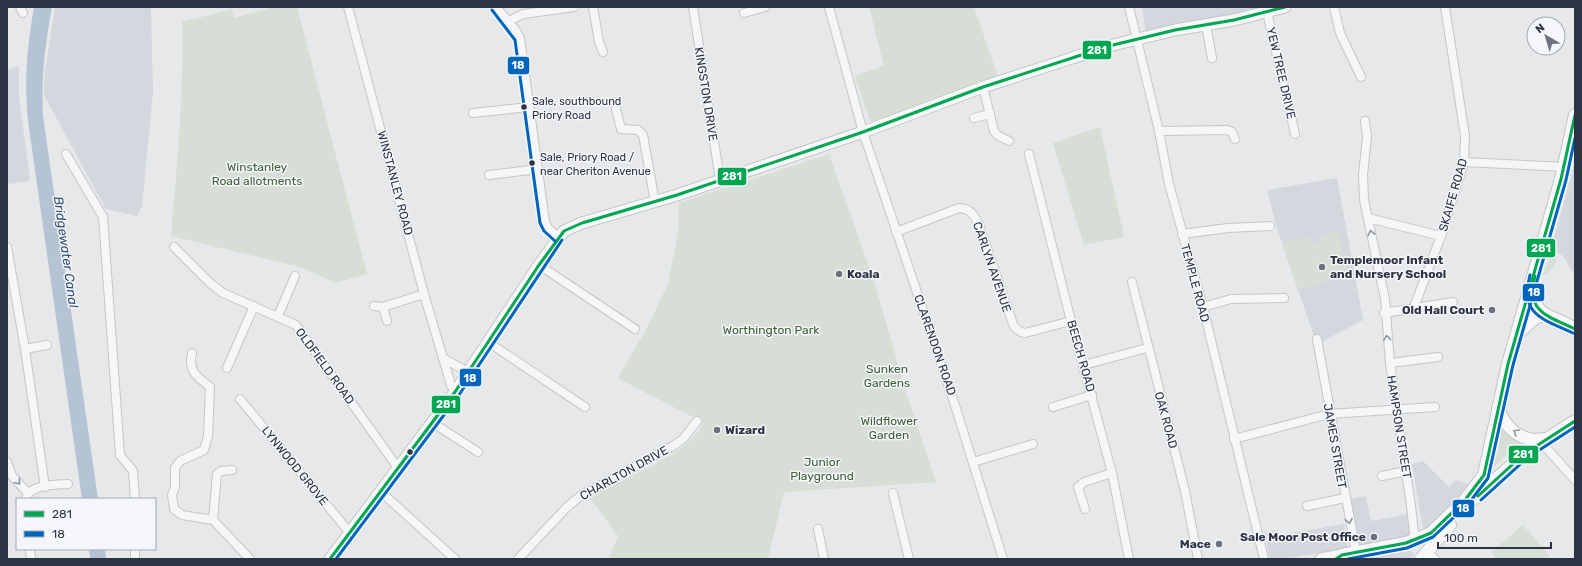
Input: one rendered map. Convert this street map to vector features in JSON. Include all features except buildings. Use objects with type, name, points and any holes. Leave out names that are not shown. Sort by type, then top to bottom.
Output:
[{"type":"main road","points":[[1339,557],[1356,552],[1415,541],[1431,533],[1465,500],[1484,475],[1488,463],[1498,408],[1525,301],[1531,288],[1565,167],[1575,121]]},
{"type":"main road","points":[[1531,288],[1536,306],[1546,315],[1575,329]]},
{"type":"main road","points":[[1517,334],[1536,317],[1546,315]]},
{"type":"main road","points":[[1498,408],[1501,418],[1512,430],[1529,439],[1543,441]]},
{"type":"main road","points":[[1427,557],[1496,478],[1524,454],[1575,421]]},
{"type":"street","name":"WINSTANLEY ROAD","points":[[348,7],[424,294],[451,385],[455,392]]},
{"type":"street","points":[[496,7],[509,21],[520,38],[545,222],[548,228],[558,238]]},
{"type":"street","points":[[509,21],[523,14],[574,7]]},
{"type":"street","points":[[593,7],[599,42],[603,52]]},
{"type":"street","name":"KINGSTON DRIVE","points":[[693,7],[720,180]]},
{"type":"street","points":[[744,13],[765,7]]},
{"type":"street","name":"CLARENDON ROAD","points":[[829,7],[863,132],[1004,559]]},
{"type":"street","name":"TEMPLE ROAD","points":[[1129,7],[1159,131],[1169,184],[1203,307],[1264,559]]},
{"type":"street","points":[[330,559],[455,392],[539,265],[564,231],[582,223],[655,202],[863,132],[983,87],[1136,38],[1206,25],[1286,7]]},
{"type":"street","points":[[1334,7],[1340,33],[1361,77]]},
{"type":"street","name":"SKAIFE ROAD","points":[[1411,308],[1441,236],[1464,162],[1465,136],[1445,7]]},
{"type":"street","name":"YEW TREE DRIVE","points":[[1267,12],[1294,134]]},
{"type":"street","points":[[1206,25],[1212,58]]},
{"type":"street","points":[[983,87],[997,135],[1009,141]]},
{"type":"street","points":[[473,114],[529,107]]},
{"type":"street","points":[[616,108],[621,129],[638,130],[644,138],[655,202]]},
{"type":"street","points":[[974,118],[990,114]]},
{"type":"street","name":"HAMPSON STREET","points":[[1365,121],[1367,137],[1363,175],[1368,218],[1385,299],[1384,313],[1390,363],[1415,541]]},
{"type":"street","points":[[1159,131],[1227,130],[1232,132],[1235,139]]},
{"type":"street","points":[[66,154],[103,217],[120,455],[133,471],[134,498]]},
{"type":"street","name":"BEECH ROAD","points":[[1029,154],[1070,321],[1084,365],[1112,473],[1129,559]]},
{"type":"street","points":[[1464,162],[1565,167]]},
{"type":"street","points":[[489,175],[538,169]]},
{"type":"street","name":"CARLYN AVENUE","points":[[896,232],[959,208],[965,208],[971,212],[979,225],[1011,323],[1016,330],[1021,332],[1038,330],[1070,321]]},
{"type":"street","points":[[1368,218],[1441,236]]},
{"type":"street","points":[[1182,234],[1228,228],[1270,226]]},
{"type":"street","points":[[7,247],[25,349],[45,487]]},
{"type":"street","name":"OLDFIELD ROAD","points":[[174,247],[211,284],[223,293],[290,321],[303,333],[398,468]]},
{"type":"street","points":[[539,265],[635,329]]},
{"type":"street","points":[[278,316],[295,276]]},
{"type":"street","name":"OAK ROAD","points":[[1132,282],[1185,491],[1198,559]]},
{"type":"street","points":[[374,306],[383,307],[424,294]]},
{"type":"street","points":[[1203,307],[1231,299],[1284,298]]},
{"type":"street","points":[[1384,313],[1453,302]]},
{"type":"street","points":[[227,368],[254,306]]},
{"type":"street","points":[[383,307],[387,321]]},
{"type":"street","name":"JAMES STREET","points":[[1317,339],[1356,552]]},
{"type":"street","points":[[488,342],[585,407]]},
{"type":"street","points":[[25,349],[47,346]]},
{"type":"street","points":[[1084,365],[1148,348]]},
{"type":"street","points":[[192,353],[189,365],[191,370],[210,387],[208,436],[204,450],[180,461],[175,468],[175,487],[172,495],[173,506],[182,515],[213,520],[250,559]]},
{"type":"street","points":[[1390,363],[1438,357]]},
{"type":"street","points":[[443,358],[468,372]]},
{"type":"street","points":[[1053,407],[1092,395]]},
{"type":"street","name":"LYNWOOD GROVE","points":[[240,399],[350,533]]},
{"type":"street","points":[[1234,439],[1330,414],[1435,407]]},
{"type":"street","name":"CHARLTON DRIVE","points":[[518,559],[573,502],[594,487],[673,446],[687,435],[697,421]]},
{"type":"street","points":[[432,423],[478,452]]},
{"type":"street","points":[[1543,441],[1575,480]]},
{"type":"street","points":[[973,462],[1033,444]]},
{"type":"street","points":[[8,466],[27,496],[34,489],[68,484]]},
{"type":"street","points":[[213,520],[217,474],[221,470],[232,470]]},
{"type":"street","points":[[1085,509],[1078,487],[1084,482],[1112,473]]},
{"type":"street","points":[[1382,476],[1406,474]]},
{"type":"street","points":[[381,492],[455,559]]},
{"type":"street","points":[[893,493],[909,559]]},
{"type":"street","points":[[1308,506],[1345,498]]},
{"type":"street","points":[[818,529],[824,559]]},
{"type":"street","points":[[1321,559],[1339,557]]},
{"type":"shaded area","points":[[55,7],[151,7],[153,92],[142,206],[137,216],[106,209],[44,95],[44,80]]},
{"type":"shaded area","points":[[1142,7],[1284,7],[1146,33]]},
{"type":"shaded area","points":[[17,66],[19,69],[19,95],[30,181],[7,184],[7,71]]},
{"type":"shaded area","points":[[1575,162],[1575,276],[1563,256],[1551,249]]},
{"type":"shaded area","name":"Templemoor Infant and Nursery School","points":[[1337,178],[1363,320],[1321,342],[1316,342],[1276,225],[1267,190]]},
{"type":"shaded area","points":[[1423,461],[1449,487],[1456,480],[1469,485],[1427,529],[1423,528],[1412,464]]},
{"type":"shaded area","points":[[1366,496],[1371,521],[1409,514],[1412,536],[1359,546],[1350,499]]},
{"type":"shaded area","points":[[1344,524],[1348,548],[1283,559],[1269,559],[1265,532],[1278,530],[1279,535]]},
{"type":"shaded area","points":[[1412,551],[1414,554],[1412,559],[1351,559]]},
{"type":"green space","name":"Winstanley Road allotments","points":[[274,7],[297,7],[367,274],[336,283],[300,267],[171,236],[181,102],[182,22],[232,9],[234,18]]},
{"type":"green space","points":[[869,7],[974,7],[999,80],[870,122],[855,76],[884,66]]},
{"type":"green space","points":[[1100,127],[1124,237],[1084,245],[1053,143]]},
{"type":"green space","name":"Worthington Park","points":[[829,154],[874,281],[906,392],[936,482],[784,492],[768,559],[608,559],[618,536],[590,498],[671,455],[697,433],[703,422],[696,415],[693,417],[619,379],[619,375],[646,330],[668,284],[678,232],[679,203]]},
{"type":"green space","points":[[1339,232],[1341,248],[1348,275],[1298,290],[1282,243],[1312,236],[1314,244],[1322,243],[1320,235]]},
{"type":"green space","points":[[1550,256],[1554,256],[1557,262],[1546,275],[1543,275]]},
{"type":"green space","points":[[1501,427],[1512,437],[1526,443],[1507,454],[1494,467],[1492,465],[1498,451]]},
{"type":"green space","points":[[1523,525],[1550,556],[1546,559],[1497,559],[1491,552]]},
{"type":"water","points":[[34,7],[52,7],[44,62],[43,116],[98,498],[82,498],[28,121],[26,91],[30,36]]},
{"type":"water","points":[[89,550],[105,550],[106,559],[90,559]]},
{"type":"transit line","name":"281","points":[[330,559],[455,392],[539,265],[564,231],[582,223],[677,195],[863,132],[983,87],[1109,46],[1175,30],[1234,20],[1285,7]]},
{"type":"transit line","name":"18","points":[[492,10],[515,40],[540,223],[544,231],[555,241]]},
{"type":"transit line","name":"281","points":[[1336,559],[1342,555],[1406,543],[1431,533],[1465,500],[1484,475],[1508,364],[1561,179],[1575,115]]},
{"type":"transit line","name":"18","points":[[1348,559],[1407,548],[1433,537],[1469,503],[1488,478],[1513,365],[1566,180],[1575,138]]},
{"type":"transit line","name":"18","points":[[336,559],[459,395],[562,240]]},
{"type":"transit line","name":"18","points":[[1530,275],[1527,288],[1528,299],[1536,314],[1552,324],[1573,333]]},
{"type":"transit line","name":"281","points":[[1535,276],[1533,298],[1536,305],[1548,316],[1575,329]]},
{"type":"transit line","name":"281","points":[[1478,496],[1524,454],[1575,421]]},
{"type":"transit line","name":"18","points":[[1481,500],[1527,458],[1575,427]]},
{"type":"place","name":"Sale, southbound Priory Road","points":[[524,107]]},
{"type":"place","name":"Sale, Priory Road / near Cheriton Avenue","points":[[532,163]]},
{"type":"place","name":"Templemoor Infant and Nursery School","points":[[1322,267]]},
{"type":"place","name":"Koala","points":[[839,274]]},
{"type":"place","name":"Old Hall Court","points":[[1492,310]]},
{"type":"place","name":"Wizard","points":[[717,430]]},
{"type":"place","name":"Sale Moor Post Office","points":[[1374,537]]},
{"type":"place","name":"Mace","points":[[1219,544]]},
{"type":"water label","name":"Bridgewater Canal","points":[[66,252]]},
{"type":"park label","name":"Sunken Gardens","points":[[887,376]]},
{"type":"park label","name":"Wildflower Garden","points":[[889,428]]},
{"type":"park label","name":"Junior Playground","points":[[822,469]]}]
